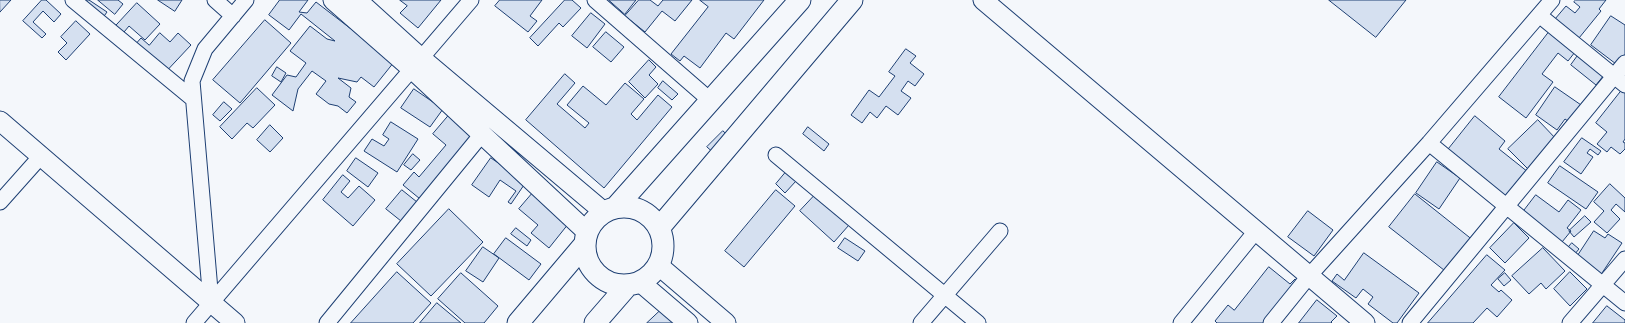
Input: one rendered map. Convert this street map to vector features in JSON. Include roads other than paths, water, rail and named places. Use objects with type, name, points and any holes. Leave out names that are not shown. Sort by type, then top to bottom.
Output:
[{"type":"main road","points":[[518,323],[586,238],[594,220],[610,209],[711,101],[798,0]]},
{"type":"main road","points":[[659,228],[852,0]]},
{"type":"main road","points":[[595,323],[634,283],[650,275],[658,265],[662,253],[663,240],[659,228],[652,218],[641,211],[629,207],[610,209]]},
{"type":"main road","points":[[586,238],[586,258],[592,270],[602,279],[614,284],[634,283]]},
{"type":"street","points":[[73,0],[193,99]]},
{"type":"street","points":[[215,0],[233,16]]},
{"type":"street","points":[[211,302],[192,81],[205,49],[246,0]]},
{"type":"street","points":[[333,0],[610,209]]},
{"type":"street","points":[[357,0],[482,134],[586,238]]},
{"type":"street","points":[[194,323],[471,0]]},
{"type":"street","points":[[595,0],[711,101]]},
{"type":"street","points":[[983,0],[1365,323]]},
{"type":"street","points":[[1271,323],[1309,276],[1429,143],[1552,0]]},
{"type":"street","points":[[1539,15],[1620,80]]},
{"type":"street","points":[[1410,323],[1506,206],[1620,80],[1625,63]]},
{"type":"street","points":[[0,121],[235,323]]},
{"type":"street","points":[[327,323],[482,134]]},
{"type":"street","points":[[1429,143],[1625,303]]},
{"type":"street","points":[[776,155],[943,296],[978,323]]},
{"type":"street","points":[[0,202],[41,156]]},
{"type":"street","points":[[921,323],[1000,231]]},
{"type":"street","points":[[1181,323],[1256,231]]},
{"type":"street","points":[[1570,323],[1625,259]]},
{"type":"street","points":[[658,265],[726,323]]},
{"type":"street","points":[[634,283],[688,323]]}]
